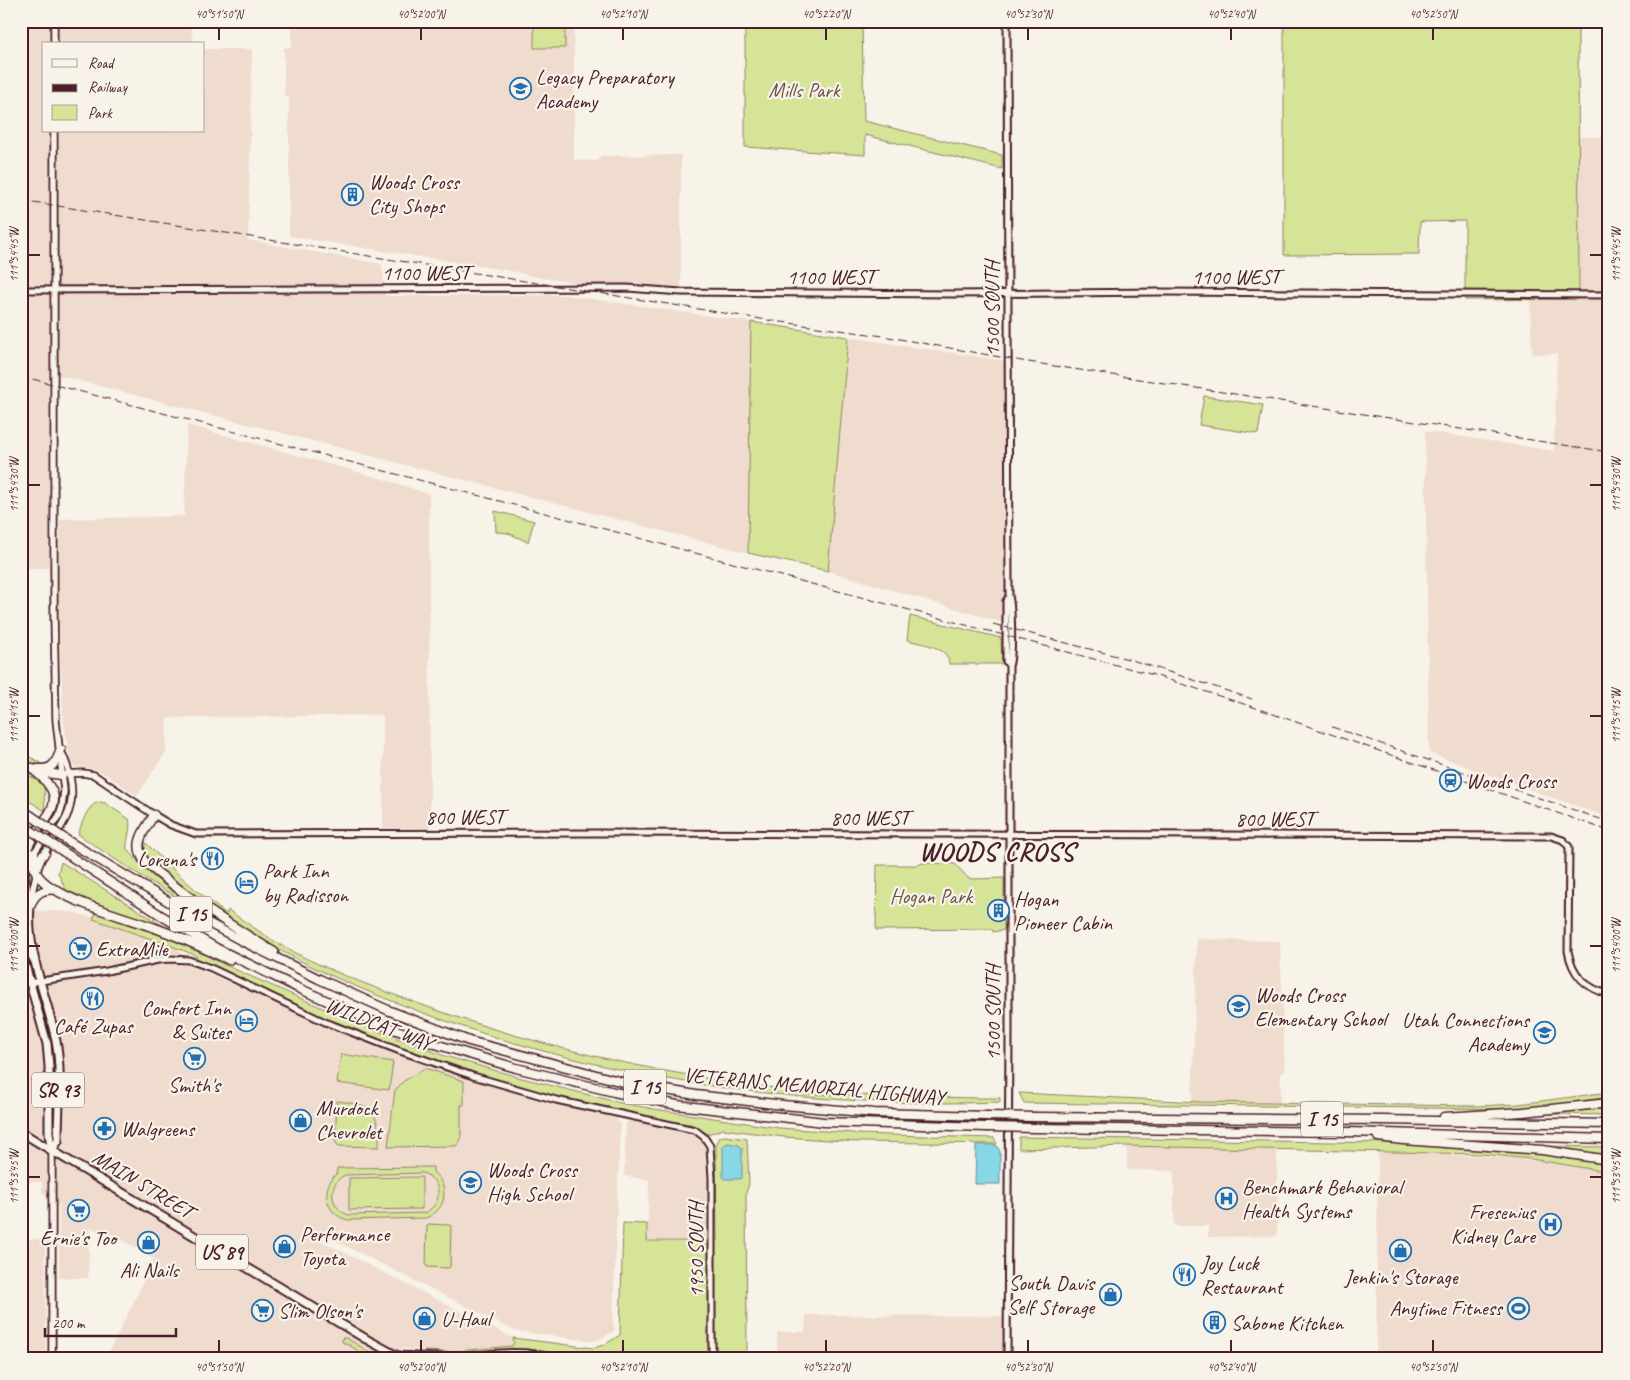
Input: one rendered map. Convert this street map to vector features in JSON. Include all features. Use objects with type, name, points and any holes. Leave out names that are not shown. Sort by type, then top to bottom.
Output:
[{"type":"highway","points":[[31,768],[42,770],[50,768],[61,750]]},
{"type":"highway","points":[[21,765],[50,774],[66,774]]},
{"type":"highway","points":[[31,768],[48,783],[52,790],[53,802],[49,815],[28,847],[22,865],[26,930],[30,953],[34,959]]},
{"type":"highway","name":"VETERANS MEMORIAL HIGHWAY","points":[[21,809],[68,841],[171,903],[319,979],[390,1011],[469,1041],[630,1084],[696,1095],[874,1113],[1035,1117],[1609,1124]]},
{"type":"highway","points":[[154,815],[138,846],[145,862],[200,906],[319,979]]},
{"type":"highway","name":"VETERANS MEMORIAL HIGHWAY","points":[[22,825],[162,916],[216,948],[372,1022],[435,1044],[516,1068],[614,1092],[677,1104],[824,1122],[1609,1139]]},
{"type":"highway","points":[[34,853],[33,863],[36,872],[43,881],[59,891],[88,905],[157,928],[296,987]]},
{"type":"highway","points":[[22,865],[33,863],[45,853]]},
{"type":"highway","points":[[30,906],[33,898],[40,892],[59,891]]},
{"type":"highway","points":[[1382,1120],[1523,1112],[1609,1103]]},
{"type":"highway","points":[[1347,1132],[1403,1140],[1542,1150],[1609,1160]]},
{"type":"main road","points":[[54,21],[54,42]]},
{"type":"main road","points":[[22,865],[34,853],[62,810],[66,774],[56,712],[54,132]]},
{"type":"main road","points":[[66,774],[83,773],[94,775],[154,815]]},
{"type":"main road","name":"SR 93","points":[[52,1150],[58,1141],[58,1056],[53,1029],[34,959],[30,933],[30,906],[36,872],[69,812],[72,796],[66,774]]},
{"type":"main road","name":"SR 93","points":[[21,950],[46,1037],[48,1051],[48,1134],[52,1150]]},
{"type":"main road","name":"US 89","points":[[21,1132],[52,1150]]},
{"type":"main road","points":[[52,1150],[52,1359]]},
{"type":"main road","name":"MAIN STREET","points":[[52,1150],[373,1344],[400,1358]]},
{"type":"main road","points":[[400,1358],[456,1358],[519,1353],[554,1359]]},
{"type":"street","name":"1500 SOUTH","points":[[1007,21],[1008,596],[1011,602],[1011,661],[1008,666],[1007,1359]]},
{"type":"street","name":"1100 WEST","points":[[54,290],[626,288],[681,292],[1609,294]]},
{"type":"street","points":[[21,290],[54,290]]},
{"type":"street","name":"800 WEST","points":[[154,815],[177,828],[196,834],[1551,836],[1562,840],[1568,847],[1568,951],[1572,966],[1583,982],[1609,994]]},
{"type":"street","name":"WILDCAT WAY","points":[[21,984],[107,971],[158,960],[170,959],[194,962],[211,968],[326,1022],[436,1064],[477,1078],[556,1100],[624,1116],[690,1128],[708,1141]]},
{"type":"street","name":"1950 SOUTH","points":[[708,1141],[712,1178],[712,1359]]},
{"type":"shaded area","points":[[21,21],[191,21],[193,42],[42,42],[42,132],[205,132],[205,49],[252,49],[248,240],[382,264],[385,296],[565,295],[751,322],[748,553],[49,373],[49,568],[21,568]]},
{"type":"shaded area","points":[[292,21],[574,21],[574,160],[597,161],[601,156],[681,155],[681,288],[598,286],[289,236],[289,96],[284,96],[284,48],[292,47]]},
{"type":"shaded area","points":[[1578,137],[1609,137],[1609,818],[1429,753],[1425,431],[1554,451],[1557,354],[1532,354],[1530,298],[1579,299]]},
{"type":"shaded area","points":[[848,337],[1006,361],[1007,624],[828,571]]},
{"type":"shaded area","points":[[187,425],[383,479],[429,494],[430,828],[383,828],[383,715],[167,718],[166,752],[137,796],[102,772],[90,768],[75,767],[70,762],[63,714],[58,594],[60,519],[184,516]]},
{"type":"shaded area","points":[[21,910],[73,912],[174,945],[194,967],[377,1047],[482,1083],[560,1105],[617,1118],[620,1125],[613,1323],[615,1330],[593,1341],[515,1331],[322,1234],[321,1241],[513,1338],[514,1343],[512,1346],[445,1352],[402,1348],[395,1359],[105,1359],[154,1259],[113,1234],[108,1237],[90,1226],[88,1278],[59,1278],[59,1207],[42,1192],[42,1182],[21,1182]]},
{"type":"shaded area","name":"Woods Cross Elementary School","points":[[1197,939],[1280,941],[1285,1072],[1281,1073],[1280,1105],[1192,1104]]},
{"type":"shaded area","points":[[629,1121],[688,1131],[704,1143],[708,1157],[707,1240],[647,1240],[649,1180],[624,1176],[626,1124]]},
{"type":"shaded area","name":"Benchmark Behavioral Health Systems","points":[[1127,1146],[1277,1149],[1277,1236],[1208,1237],[1208,1226],[1174,1226],[1174,1171],[1127,1170]]},
{"type":"shaded area","points":[[1378,1151],[1514,1158],[1609,1169],[1609,1359],[1376,1359]]},
{"type":"shaded area","points":[[21,1239],[45,1239],[46,1359],[21,1359]]},
{"type":"shaded area","points":[[806,1315],[1003,1316],[1003,1359],[777,1359],[777,1332],[805,1332]]},
{"type":"green space","points":[[534,21],[565,21],[565,48],[534,48]]},
{"type":"green space","name":"Mills Park","points":[[745,21],[862,21],[864,121],[1002,155],[1002,169],[865,135],[865,155],[745,147]]},
{"type":"green space","points":[[1284,21],[1578,21],[1579,299],[1465,300],[1465,221],[1420,222],[1419,254],[1284,255]]},
{"type":"green space","points":[[751,322],[848,337],[828,571],[748,553]]},
{"type":"green space","points":[[1204,396],[1263,405],[1258,434],[1199,425]]},
{"type":"green space","points":[[495,511],[534,521],[528,542],[508,533],[496,532]]},
{"type":"green space","points":[[910,616],[1001,638],[1002,664],[949,664],[948,658],[939,650],[907,640]]},
{"type":"green space","points":[[21,752],[41,763],[40,765],[21,758]]},
{"type":"green space","points":[[21,771],[44,784],[45,811],[21,796]]},
{"type":"green space","points":[[99,802],[105,803],[129,819],[127,849],[145,869],[182,898],[219,920],[182,901],[78,834],[88,811]]},
{"type":"green space","points":[[145,842],[205,898],[227,914],[228,910],[295,953],[343,975],[392,994],[517,1036],[564,1049],[658,1070],[802,1091],[806,1094],[1000,1098],[1000,1102],[925,1103],[849,1100],[774,1094],[698,1084],[550,1053],[477,1031],[405,1006],[327,974],[251,934],[198,899],[165,873],[147,855]]},
{"type":"green space","points":[[61,862],[170,930],[105,907],[66,890],[58,873]]},
{"type":"green space","name":"Hogan Park","points":[[921,863],[955,864],[968,878],[973,879],[1004,878],[1004,930],[993,932],[992,929],[876,930],[877,865],[919,865]]},
{"type":"green space","points":[[96,913],[169,937],[225,965],[359,1024],[445,1056],[518,1077],[621,1103],[779,1128],[855,1134],[994,1138],[997,1144],[858,1142],[784,1137],[723,1129],[708,1134],[691,1124],[672,1122],[590,1105],[515,1086],[414,1053],[312,1013],[197,958],[195,955],[93,919]]},
{"type":"green space","points":[[341,1054],[393,1062],[389,1090],[337,1083]]},
{"type":"green space","points":[[425,1068],[464,1081],[464,1105],[461,1105],[461,1140],[456,1146],[388,1147],[395,1090],[404,1081]]},
{"type":"green space","points":[[1609,1092],[1609,1097],[1539,1107],[1506,1109],[1024,1103],[1019,1093],[1199,1102],[1476,1106],[1519,1104]]},
{"type":"green space","points":[[337,1101],[358,1105],[371,1112],[378,1125],[379,1147],[338,1146],[335,1141]]},
{"type":"green space","points":[[1609,1106],[1609,1115],[1550,1113]]},
{"type":"green space","points":[[720,1137],[747,1139],[749,1184],[746,1193],[747,1359],[716,1359],[716,1352],[707,1352],[707,1359],[564,1359],[532,1351],[460,1354],[425,1353],[425,1351],[445,1352],[512,1346],[514,1343],[513,1338],[593,1348],[604,1345],[620,1335],[623,1223],[647,1224],[647,1241],[717,1241],[716,1145]]},
{"type":"green space","points":[[1019,1137],[1394,1143],[1548,1154],[1609,1164],[1609,1172],[1531,1159],[1481,1154],[1127,1146],[1019,1149]]},
{"type":"green space","points":[[1542,1147],[1609,1147],[1609,1155]]},
{"type":"green space","points":[[433,1167],[433,1172],[442,1184],[444,1191],[442,1204],[433,1214],[426,1218],[348,1220],[334,1213],[328,1201],[328,1186],[331,1179],[337,1173],[337,1168]],"holes":[[[422,1173],[429,1176],[437,1186],[438,1198],[431,1209],[425,1213],[349,1215],[342,1212],[334,1202],[333,1190],[335,1184],[345,1175]]]},
{"type":"green space","points":[[422,1177],[422,1209],[349,1210],[349,1178]]},
{"type":"green space","points":[[428,1224],[451,1226],[450,1267],[448,1268],[427,1267],[426,1265]]},
{"type":"green space","points":[[342,1338],[346,1338],[381,1359],[364,1359],[358,1351],[342,1342]]},
{"type":"water","points":[[727,1143],[739,1145],[742,1148],[741,1179],[725,1179],[723,1177],[723,1146]]},
{"type":"water","points":[[976,1145],[996,1145],[1000,1151],[1000,1184],[975,1184]]},
{"type":"railway","points":[[21,200],[767,320],[883,336],[1022,361],[1609,452]]},
{"type":"railway","points":[[21,376],[1154,675],[1253,707],[1609,831]]},
{"type":"railway","points":[[993,624],[1132,660],[1252,699]]},
{"type":"railway","points":[[1332,727],[1609,822]]},
{"type":"place","name":"Legacy Preparatory Academy","points":[[520,89]]},
{"type":"place","name":"Woods Cross City Shops","points":[[353,194]]},
{"type":"place","name":"Woods Cross","points":[[1450,781]]},
{"type":"place","name":"Lorena's","points":[[212,859]]},
{"type":"place","name":"Park Inn by Radisson","points":[[247,883]]},
{"type":"place","name":"Hogan Pioneer Cabin","points":[[998,911]]},
{"type":"place","name":"ExtraMile","points":[[80,949]]},
{"type":"place","name":"Café Zupas","points":[[93,999]]},
{"type":"place","name":"Woods Cross Elementary School","points":[[1239,1007]]},
{"type":"place","name":"Comfort Inn & Suites","points":[[247,1020]]},
{"type":"place","name":"Utah Connections Academy","points":[[1545,1032]]},
{"type":"place","name":"Smith's","points":[[194,1058]]},
{"type":"place","name":"Murdock Chevrolet","points":[[300,1120]]},
{"type":"place","name":"Walgreens","points":[[105,1129]]},
{"type":"place","name":"Woods Cross High School","points":[[471,1182]]},
{"type":"place","name":"Benchmark Behavioral Health Systems","points":[[1226,1199]]},
{"type":"place","name":"Ernie's Too","points":[[78,1211]]},
{"type":"place","name":"Fresenius Kidney Care","points":[[1551,1224]]},
{"type":"place","name":"Ali Nails","points":[[149,1243]]},
{"type":"place","name":"Performance Toyota","points":[[284,1246]]},
{"type":"place","name":"Jenkin's Storage","points":[[1401,1250]]},
{"type":"place","name":"Joy Luck Restaurant","points":[[1185,1275]]},
{"type":"place","name":"South Davis Self Storage","points":[[1110,1295]]},
{"type":"place","name":"Anytime Fitness","points":[[1518,1308]]},
{"type":"place","name":"Slim Olson's","points":[[262,1311]]},
{"type":"place","name":"U-Haul","points":[[425,1319]]},
{"type":"place","name":"Sabone Kitchen","points":[[1215,1323]]},
{"type":"district","name":"WOODS CROSS","points":[[997,851]]}]
